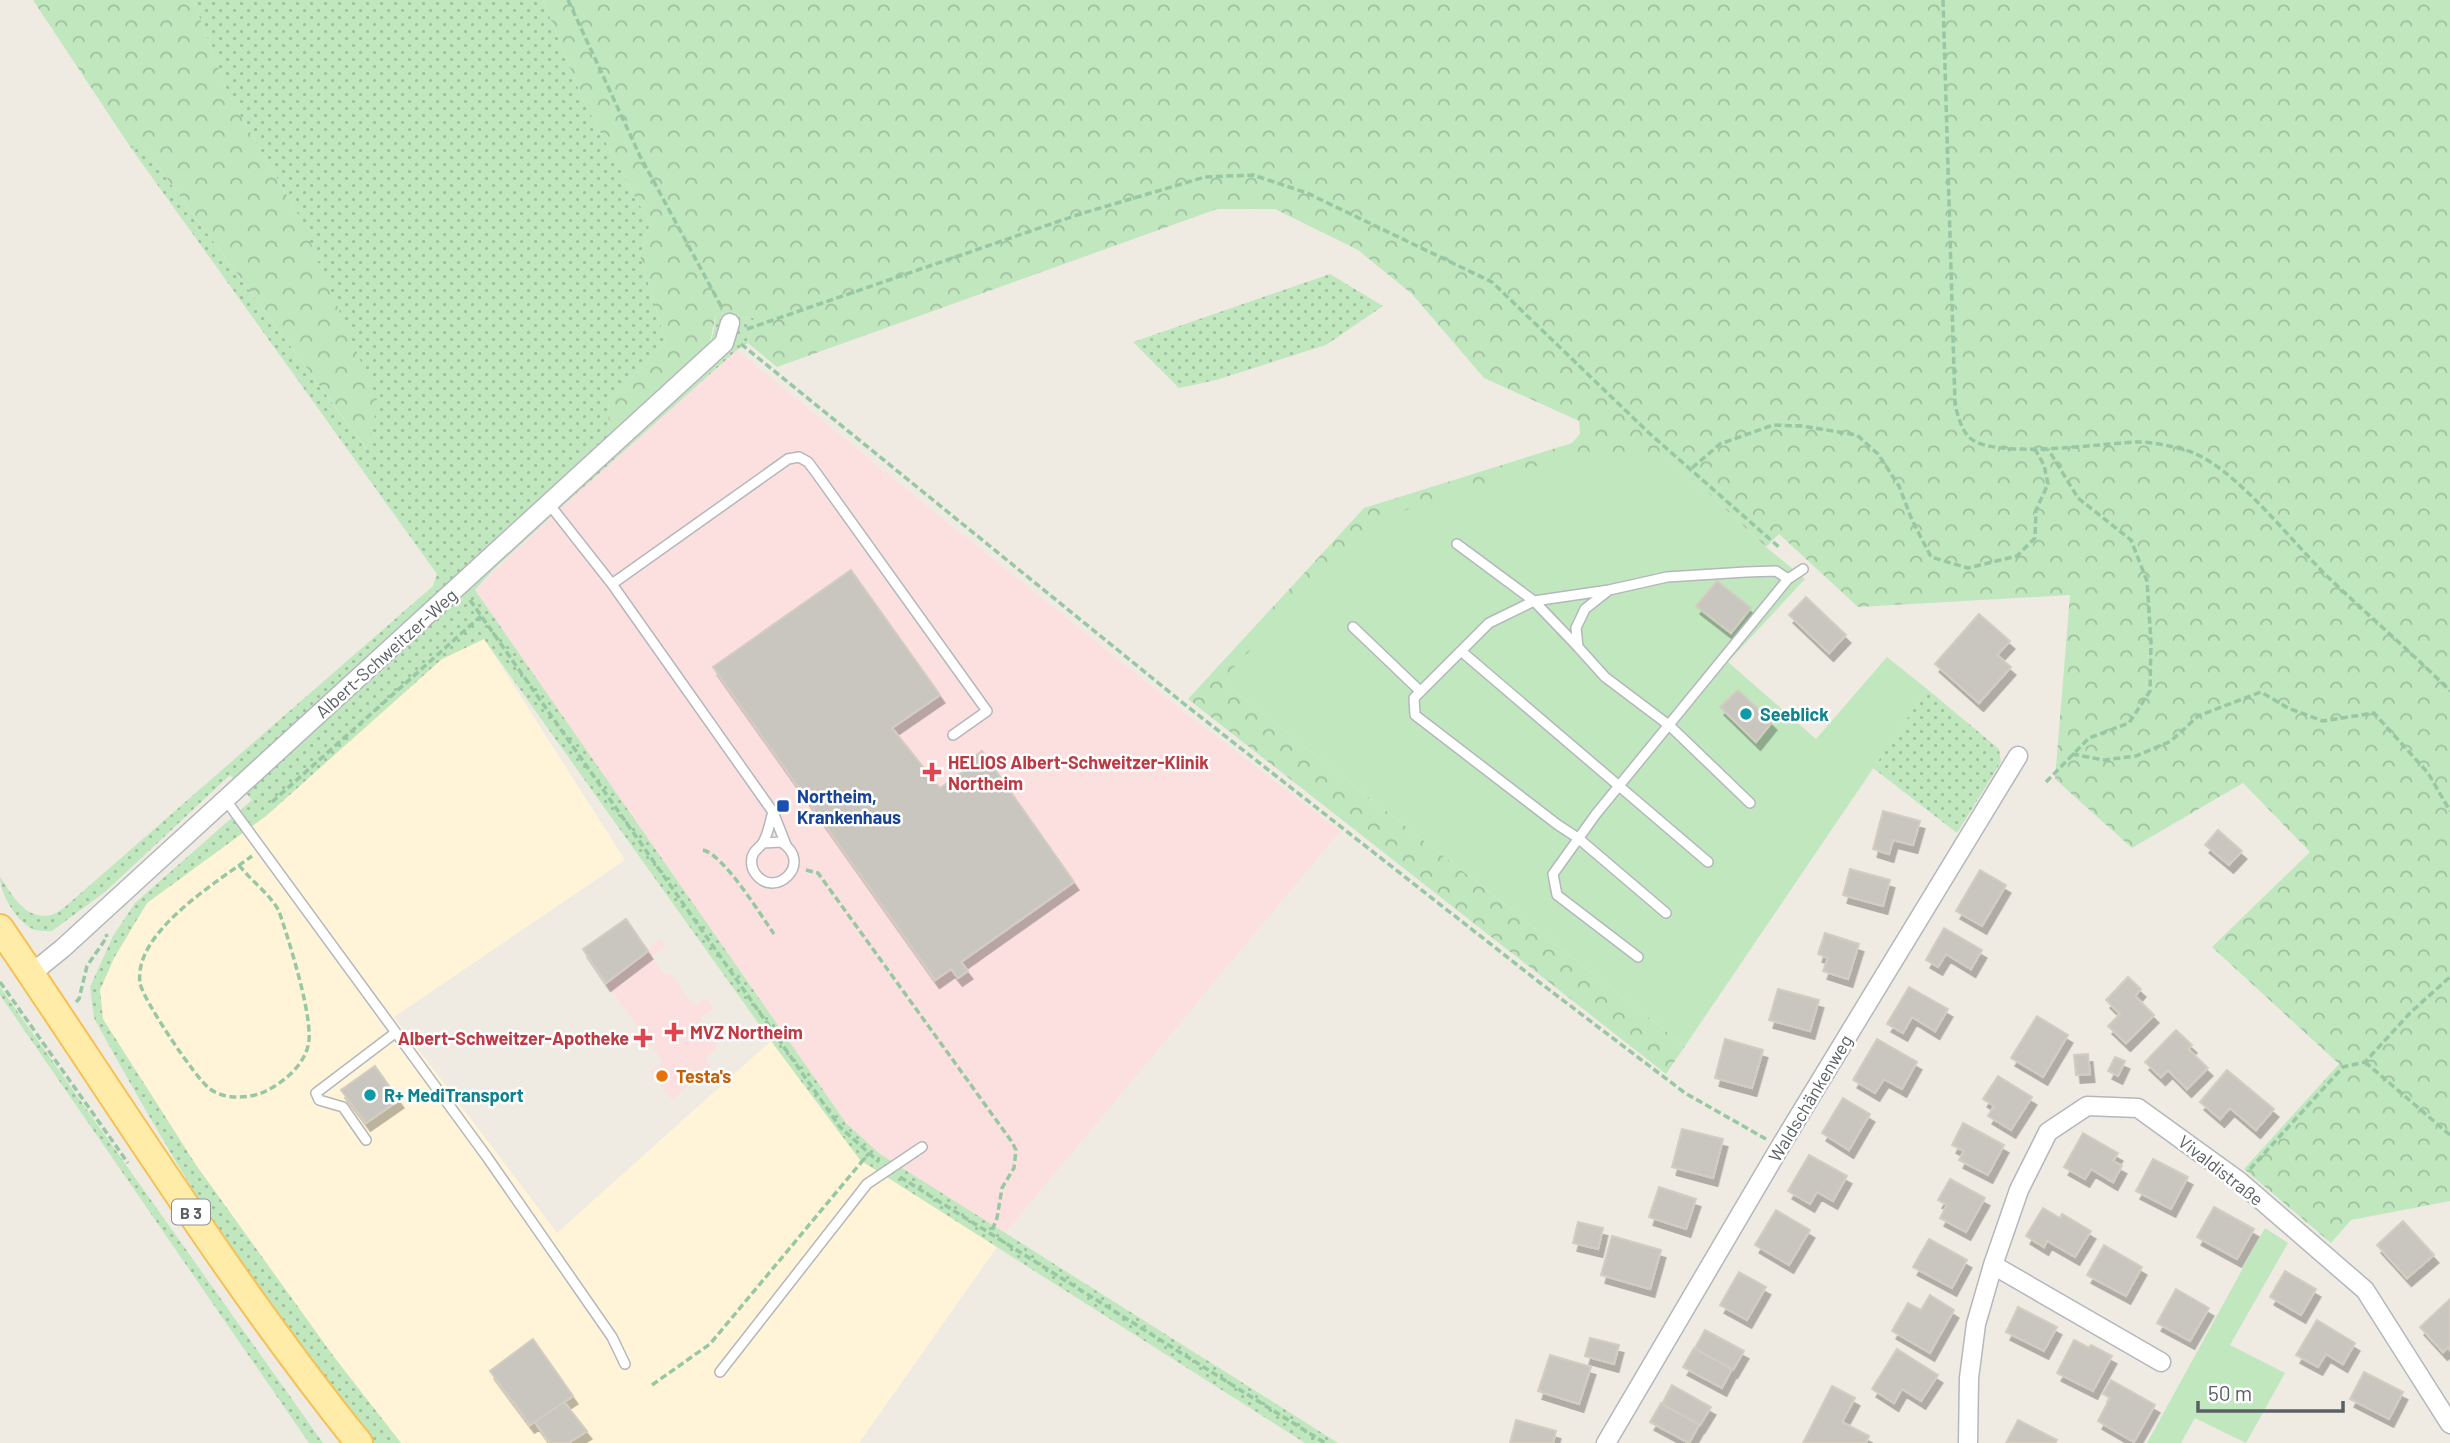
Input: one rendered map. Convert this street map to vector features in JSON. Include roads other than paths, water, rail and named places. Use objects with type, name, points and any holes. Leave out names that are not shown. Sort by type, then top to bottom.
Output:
[{"type":"main road","name":"B 3","points":[[0,928],[158,1166],[321,1396],[359,1443]]},
{"type":"street","name":"Albert-Schweitzer-Weg","points":[[31,974],[724,343],[733,328]]},
{"type":"street","name":"Waldschänkenweg","points":[[1606,1443],[1780,1147],[2018,756]]},
{"type":"street","name":"Vivaldistraße","points":[[1969,1443],[1969,1378],[1974,1337],[1993,1265],[2021,1185],[2048,1132],[2088,1106],[2138,1108],[2239,1181],[2365,1290],[2450,1424]]},
{"type":"street","points":[[1993,1265],[2161,1362]]},
{"type":"lane","points":[[612,584],[788,459],[799,457],[808,462],[817,474],[987,711],[953,735]]},
{"type":"lane","points":[[549,504],[612,584],[773,812],[786,845],[793,855],[793,868],[780,881],[768,882],[762,880],[752,864],[754,852],[763,843],[773,812]]},
{"type":"lane","points":[[1457,544],[1534,601],[1605,677],[1670,726],[1750,803]]},
{"type":"lane","points":[[1638,957],[1557,895],[1553,874],[1619,786],[1788,579],[1803,569]]},
{"type":"lane","points":[[1666,913],[1578,838],[1415,715],[1414,698],[1489,623],[1534,601],[1667,578],[1776,571],[1788,579]]},
{"type":"lane","points":[[1578,647],[1576,628],[1585,609],[1609,590]]},
{"type":"lane","points":[[1353,627],[1420,691]]},
{"type":"lane","points":[[1461,651],[1708,862]]},
{"type":"lane","points":[[225,799],[486,1157],[612,1337],[625,1364]]},
{"type":"lane","points":[[763,843],[775,841],[786,845]]},
{"type":"lane","points":[[366,1140],[343,1107],[319,1100],[316,1093],[395,1033]]},
{"type":"lane","points":[[720,1372],[867,1184],[887,1168],[922,1147]]},
{"type":"place","name":"Seeblick","points":[[1746,714]]},
{"type":"place","name":"HELIOS Albert-Schweitzer-Klinik Northeim","points":[[932,772]]},
{"type":"place","name":"Northeim, Krankenhaus","points":[[783,806]]},
{"type":"place","name":"MVZ Northeim","points":[[674,1032]]},
{"type":"place","name":"Albert-Schweitzer-Apotheke","points":[[643,1038]]},
{"type":"place","name":"Testa's","points":[[662,1076]]},
{"type":"place","name":"R+ MediTransport","points":[[370,1095]]}]
